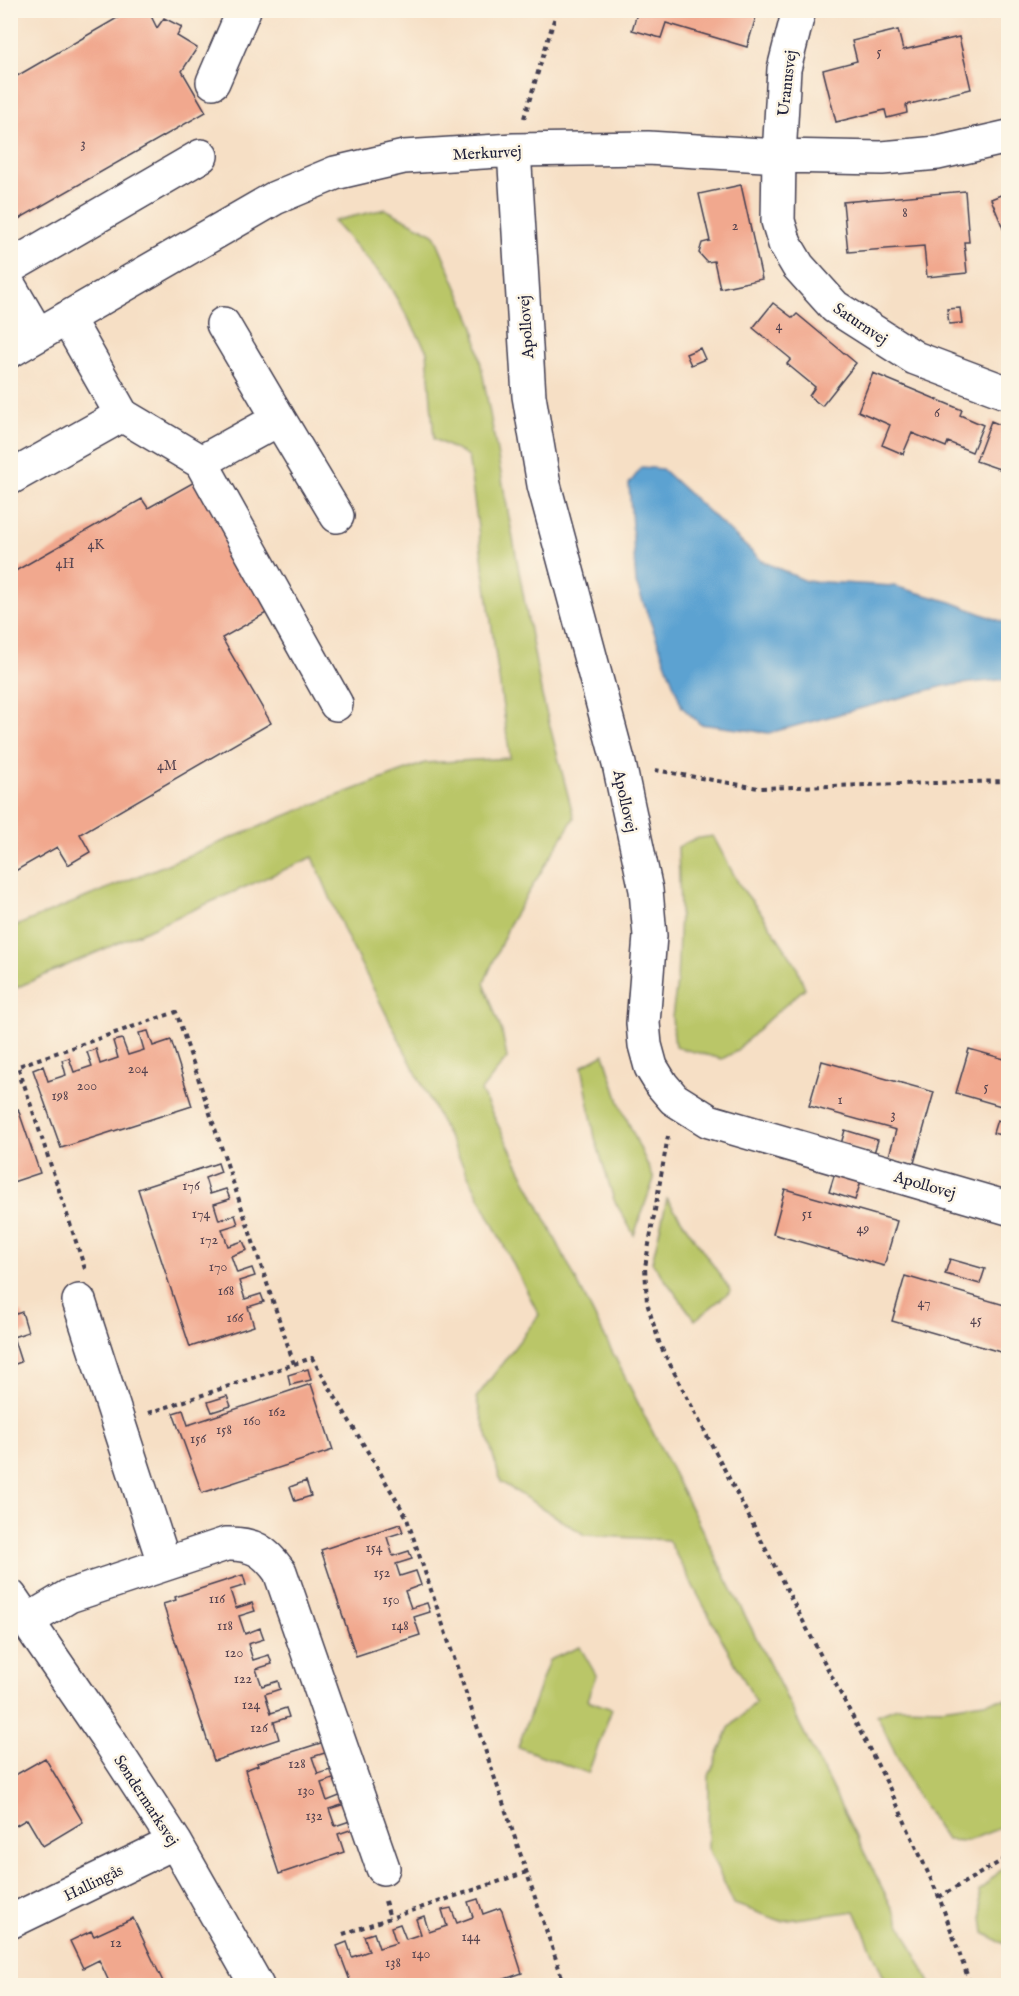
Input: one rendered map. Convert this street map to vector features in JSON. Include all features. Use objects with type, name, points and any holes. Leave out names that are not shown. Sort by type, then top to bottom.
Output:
[{"type":"street","points":[[213,82],[244,10]]},
{"type":"street","name":"Uranusvej","points":[[779,156],[784,69],[799,10]]},
{"type":"street","name":"Merkurvej","points":[[10,351],[275,198],[335,173],[404,157],[514,150],[648,148],[779,156],[882,158],[938,153],[1008,137]]},
{"type":"street","name":"Apollovej","points":[[514,150],[529,396],[544,485],[619,764],[646,890],[650,936],[643,1023],[645,1045],[651,1067],[674,1100],[710,1121],[1008,1208]]},
{"type":"street","points":[[10,267],[201,156]]},
{"type":"street","name":"Saturnvej","points":[[779,156],[778,221],[785,244],[798,266],[835,308],[915,358],[1008,393]]},
{"type":"street","points":[[10,287],[38,334]]},
{"type":"street","points":[[68,318],[122,415],[201,462],[336,704]]},
{"type":"street","points":[[223,324],[337,516]]},
{"type":"street","points":[[10,478],[122,415]]},
{"type":"street","points":[[201,462],[279,419]]},
{"type":"street","points":[[79,1301],[164,1563]]},
{"type":"street","name":"Søndermarksvej","points":[[257,1986],[175,1842],[19,1608],[69,1596],[226,1544],[242,1543],[270,1558],[280,1572],[383,1868]]},
{"type":"street","name":"Hallingås","points":[[10,1923],[175,1842]]},
{"type":"path","points":[[514,150],[557,10]]},
{"type":"path","points":[[619,764],[758,788],[1008,781]]},
{"type":"path","points":[[79,1301],[90,1285],[18,1066],[177,1012],[294,1364]]},
{"type":"path","points":[[10,1084],[22,1080]]},
{"type":"path","points":[[674,1100],[645,1267],[647,1303],[660,1345],[889,1787],[939,1897],[971,1986]]},
{"type":"path","points":[[119,1423],[312,1358],[406,1516],[565,1986]]},
{"type":"path","points":[[939,1897],[1008,1857]]},
{"type":"path","points":[[343,1934],[527,1872]]},
{"type":"green space","points":[[385,209],[434,234],[474,327],[542,696],[574,818],[511,921],[484,983],[502,1032],[507,1058],[481,1091],[931,1985],[887,1985],[855,1911],[781,1921],[734,1904],[708,1848],[709,1776],[729,1728],[756,1702],[668,1540],[585,1535],[501,1482],[476,1398],[539,1315],[346,935],[313,857],[11,990],[11,928],[302,809],[425,763],[510,758],[468,456],[434,439],[427,351],[386,280],[333,221]]},
{"type":"green space","points":[[713,836],[740,886],[796,965],[805,988],[735,1052],[722,1059],[675,1047],[672,1017],[677,982],[680,912],[678,847],[694,839]]},
{"type":"green space","points":[[604,1054],[619,1102],[654,1179],[634,1235],[614,1200],[595,1138],[582,1066]]},
{"type":"green space","points":[[667,1199],[731,1291],[695,1320],[652,1262]]},
{"type":"green space","points":[[580,1647],[596,1675],[587,1700],[612,1709],[588,1773],[518,1747],[549,1660]]},
{"type":"green space","points":[[1005,1699],[1008,1705],[1008,1825],[967,1841],[946,1840],[912,1788],[877,1715],[897,1707],[942,1708]]},
{"type":"green space","points":[[1008,1865],[1008,1946],[984,1933],[979,1891]]},
{"type":"water","points":[[642,467],[662,469],[762,561],[806,581],[894,586],[951,602],[1008,624],[1008,679],[944,686],[769,733],[700,724],[682,707],[636,583],[629,484]]},
{"type":"building","points":[[131,10],[148,10],[157,28],[164,18],[182,27],[177,36],[197,48],[182,71],[206,112],[10,224],[10,80]]},
{"type":"building","points":[[638,10],[758,10],[747,47],[666,23],[661,38],[632,30]]},
{"type":"building","points":[[898,30],[903,50],[959,37],[971,89],[906,105],[907,113],[887,118],[885,110],[836,122],[823,70],[857,61],[852,41]]},
{"type":"building","points":[[741,185],[762,279],[720,288],[714,261],[707,262],[699,253],[702,243],[710,241],[699,194]]},
{"type":"building","points":[[965,191],[969,242],[964,242],[967,273],[927,277],[924,246],[848,252],[843,202]]},
{"type":"building","points":[[1008,192],[1008,237],[1007,238],[991,199]]},
{"type":"building","points":[[773,303],[793,318],[797,314],[856,363],[822,406],[809,396],[815,387],[787,364],[791,359],[753,328]]},
{"type":"building","points":[[960,308],[962,323],[949,324],[947,309]]},
{"type":"building","points":[[700,348],[705,359],[691,365],[686,354]]},
{"type":"building","points":[[873,373],[962,410],[960,415],[983,425],[972,452],[948,442],[946,447],[912,433],[903,454],[882,445],[890,425],[858,411]]},
{"type":"building","points":[[991,421],[1008,428],[1008,472],[976,461]]},
{"type":"building","points":[[196,481],[270,611],[222,638],[271,723],[80,834],[90,852],[68,865],[57,847],[10,874],[10,574],[142,499],[148,508]]},
{"type":"building","points":[[148,1031],[153,1046],[171,1040],[192,1106],[61,1148],[33,1070],[43,1066],[48,1081],[66,1075],[62,1060],[69,1058],[74,1072],[92,1066],[87,1052],[96,1049],[100,1064],[118,1058],[113,1041],[122,1039],[128,1055],[144,1050],[139,1033]]},
{"type":"building","points":[[969,1049],[1008,1060],[1008,1108],[956,1093]]},
{"type":"building","points":[[822,1061],[934,1092],[914,1163],[889,1156],[896,1130],[809,1106]]},
{"type":"building","points":[[18,1109],[40,1173],[10,1183],[10,1111]]},
{"type":"building","points":[[997,1120],[1008,1123],[1008,1137],[993,1133]]},
{"type":"building","points":[[845,1130],[878,1140],[874,1153],[841,1144]]},
{"type":"building","points":[[218,1163],[221,1172],[205,1178],[210,1194],[226,1189],[230,1199],[214,1204],[219,1220],[235,1215],[238,1224],[222,1229],[228,1246],[243,1241],[247,1250],[231,1256],[237,1273],[252,1268],[255,1276],[239,1281],[245,1299],[261,1294],[264,1302],[248,1307],[254,1326],[190,1347],[138,1189]]},
{"type":"building","points":[[835,1173],[861,1181],[855,1200],[829,1192]]},
{"type":"building","points":[[785,1189],[897,1221],[884,1266],[773,1234]]},
{"type":"building","points":[[950,1259],[985,1269],[980,1284],[945,1274]]},
{"type":"building","points":[[905,1276],[1008,1306],[1008,1335],[1004,1353],[892,1321]]},
{"type":"building","points":[[22,1312],[28,1332],[13,1337],[21,1362],[10,1366],[10,1316]]},
{"type":"building","points":[[308,1369],[311,1380],[290,1385],[288,1375]]},
{"type":"building","points":[[311,1384],[333,1450],[202,1493],[173,1413],[183,1410],[188,1425]]},
{"type":"building","points":[[227,1396],[231,1406],[212,1412],[208,1402]]},
{"type":"building","points":[[306,1481],[311,1496],[295,1501],[290,1487]]},
{"type":"building","points":[[400,1524],[403,1532],[387,1537],[393,1556],[409,1551],[412,1559],[396,1564],[400,1576],[416,1571],[421,1585],[405,1591],[411,1608],[427,1603],[430,1612],[414,1617],[420,1635],[356,1656],[321,1550]]},
{"type":"building","points":[[243,1575],[246,1585],[230,1590],[236,1608],[252,1603],[255,1611],[239,1616],[245,1634],[260,1628],[264,1639],[248,1644],[253,1660],[269,1655],[272,1664],[256,1669],[262,1686],[278,1681],[280,1689],[265,1694],[271,1713],[286,1708],[289,1717],[274,1722],[279,1739],[214,1761],[163,1604],[176,1600],[175,1597]]},
{"type":"building","points":[[324,1742],[328,1752],[312,1757],[318,1774],[333,1769],[336,1778],[321,1783],[327,1801],[342,1795],[345,1804],[329,1809],[335,1826],[350,1821],[353,1829],[338,1834],[344,1852],[279,1874],[245,1770],[258,1765],[257,1763]]},
{"type":"building","points":[[45,1758],[83,1822],[43,1846],[27,1819],[10,1829],[10,1778]]},
{"type":"building","points":[[478,1899],[483,1914],[500,1908],[502,1911],[522,1973],[484,1986],[352,1986],[337,1946],[347,1942],[352,1957],[369,1951],[364,1936],[374,1933],[379,1948],[396,1943],[391,1927],[400,1924],[406,1939],[421,1934],[416,1919],[424,1916],[429,1932],[447,1926],[442,1910],[451,1908],[457,1923],[473,1917],[468,1902]]},
{"type":"building","points":[[133,1918],[165,1986],[111,1986],[99,1960],[83,1968],[70,1941],[91,1931],[94,1936]]}]
